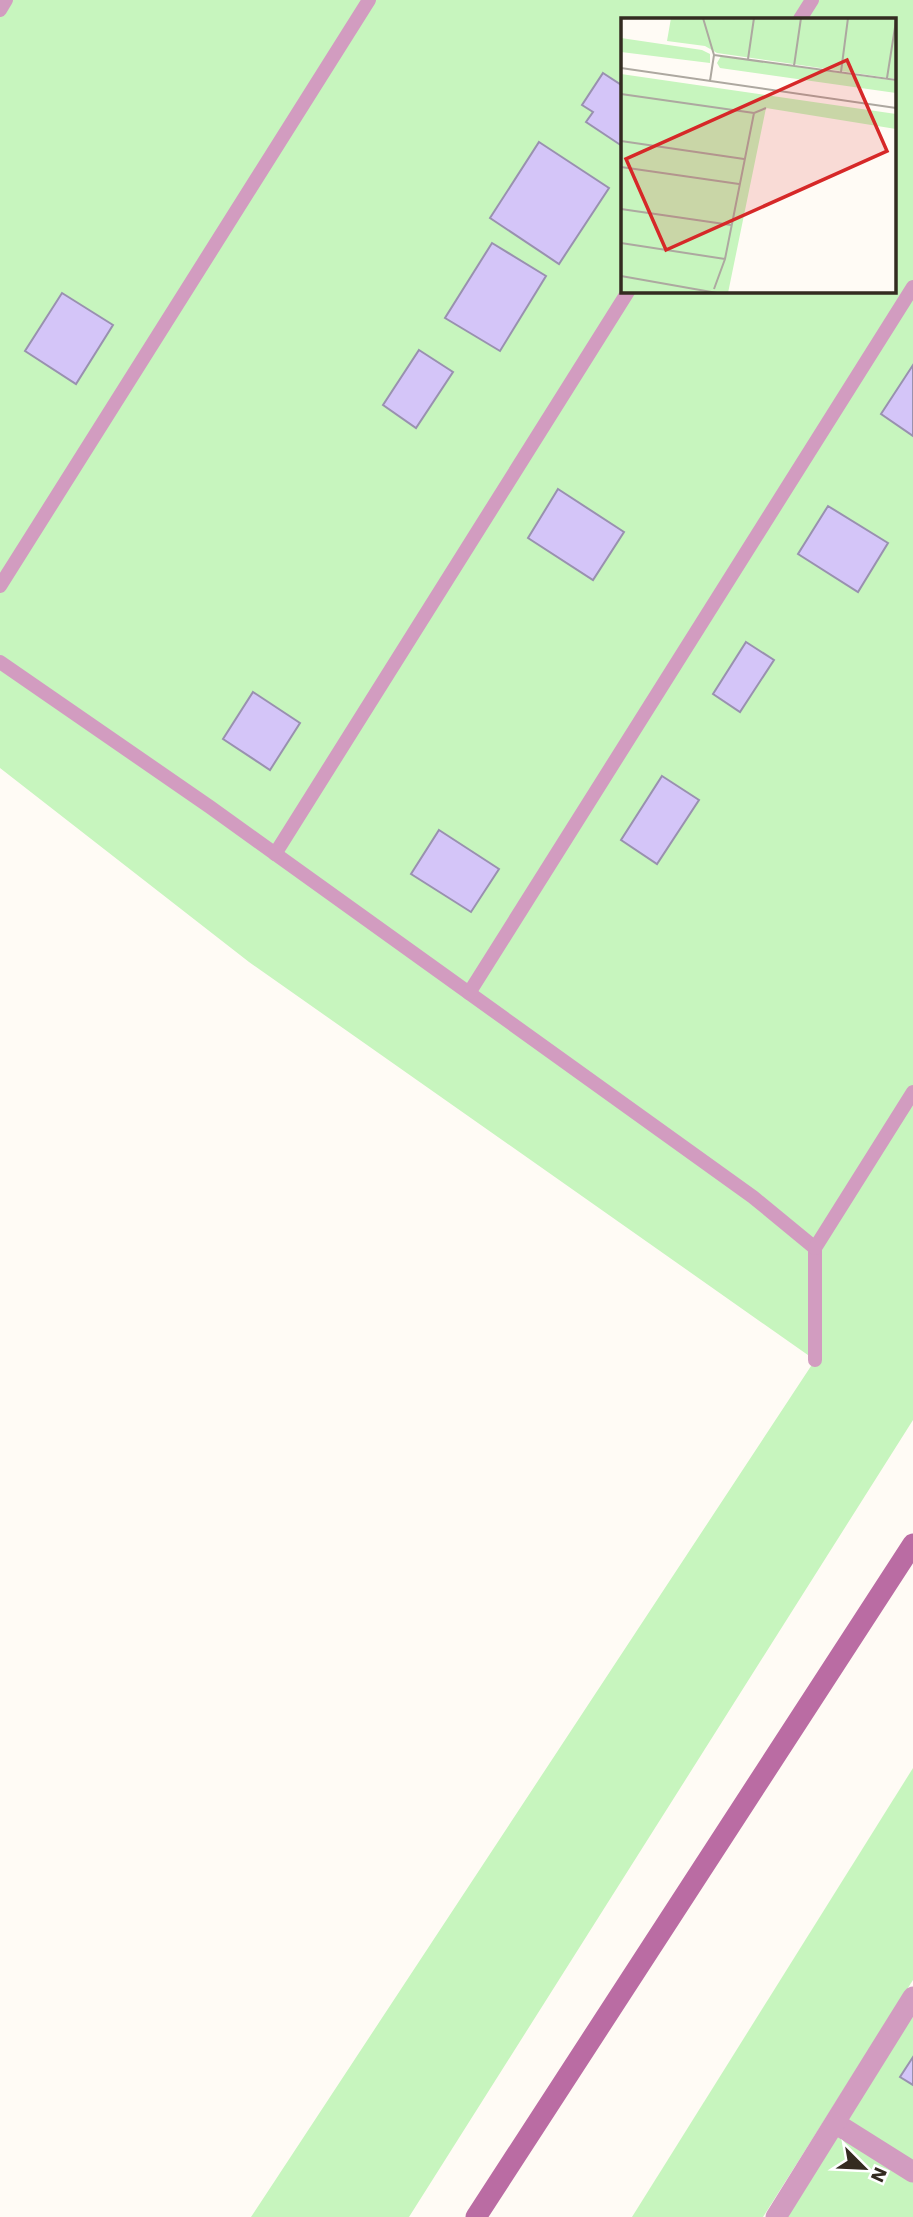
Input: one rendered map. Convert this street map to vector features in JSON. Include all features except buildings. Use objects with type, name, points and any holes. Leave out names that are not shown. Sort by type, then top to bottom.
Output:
[{"type":"street","points":[[476,2217],[913,1545]]},
{"type":"street","points":[[776,2217],[913,1997]]},
{"type":"street","points":[[835,2123],[913,2172]]},
{"type":"lane","points":[[0,10],[6,0]]},
{"type":"lane","points":[[0,586],[369,0]]},
{"type":"lane","points":[[801,18],[812,0]]},
{"type":"lane","points":[[468,993],[913,287]]},
{"type":"lane","points":[[275,853],[628,292]]},
{"type":"lane","points":[[0,662],[275,853],[753,1197],[815,1248]]},
{"type":"lane","points":[[815,1360],[815,1248],[913,1092]]},
{"type":"green space","points":[[0,0],[913,0],[913,1420],[409,2217],[251,2217],[815,1360],[249,962],[0,768]]},
{"type":"green space","points":[[913,1768],[913,1980],[763,2217],[632,2217]]},
{"type":"green space","points":[[913,2014],[913,2217],[785,2217]]}]
